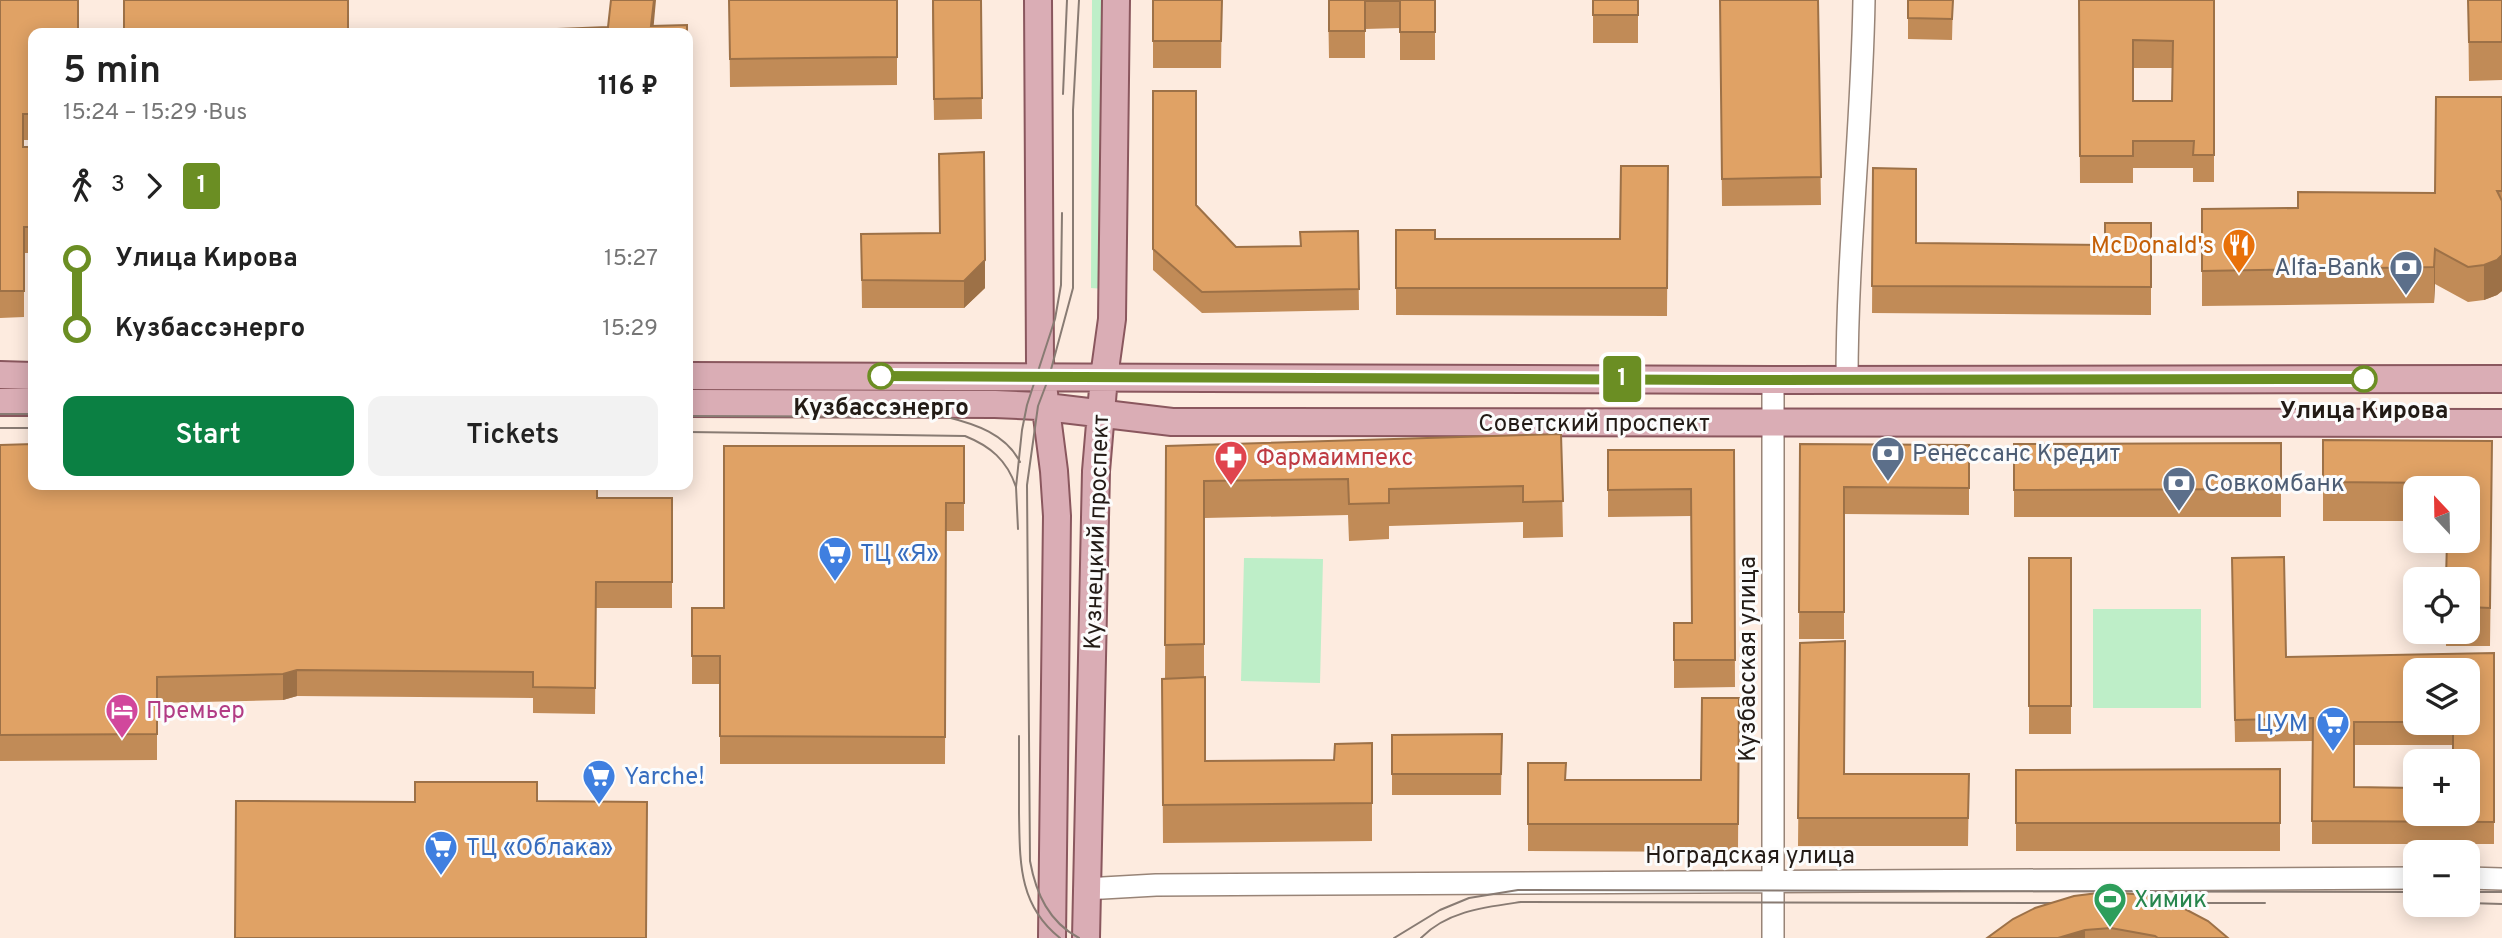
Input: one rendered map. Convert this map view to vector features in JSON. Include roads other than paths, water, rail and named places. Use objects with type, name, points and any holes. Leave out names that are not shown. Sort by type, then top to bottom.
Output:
[{"type":"main road","name":"Кузнецкий проспект","points":[[1038,0],[1038,307],[1042,377],[1057,516],[1052,938]]},
{"type":"main road","name":"Кузнецкий проспект","points":[[1086,938],[1096,482],[1100,414],[1112,319],[1116,0]]},
{"type":"main road","points":[[0,375],[28,376]]},
{"type":"main road","name":"Советский проспект","points":[[693,376],[1773,380],[2502,379]]},
{"type":"main road","points":[[0,402],[28,402]]},
{"type":"main road","name":"Советский проспект","points":[[693,403],[995,404],[1047,407],[1172,422],[2502,424]]},
{"type":"street","points":[[1847,380],[1847,326],[1864,61],[1864,0]]},
{"type":"street","name":"Кузбасская улица","points":[[1773,380],[1773,938]]},
{"type":"street","name":"Ноградская улица","points":[[1085,888],[1156,885],[2403,878]]},
{"type":"street","points":[[2480,878],[2502,879]]},
{"type":"tram line","points":[[1063,94],[1067,0]]},
{"type":"tram line","points":[[1079,0],[1073,110],[1073,288],[1049,377],[1038,406],[1027,485],[1030,861],[1036,885],[1046,906],[1060,924],[1079,938]]},
{"type":"tram line","points":[[1018,529],[1016,487],[1022,430],[1027,405],[1055,319],[1061,285],[1062,213]]},
{"type":"tram line","points":[[0,414],[28,414]]},
{"type":"tram line","points":[[693,416],[947,417],[979,427],[998,437],[1007,444],[1020,462]]},
{"type":"tram line","points":[[0,428],[28,428]]},
{"type":"tram line","points":[[693,432],[965,436],[996,455],[1008,469],[1016,487]]},
{"type":"tram line","points":[[1019,736],[1020,848],[1024,881],[1036,911],[1060,938]]},
{"type":"tram line","points":[[1394,938],[1440,910],[1469,898],[1518,890],[2403,892]]},
{"type":"tram line","points":[[2480,892],[2502,892]]},
{"type":"tram line","points":[[1421,938],[1431,929],[1455,916],[1481,908],[1521,902],[2069,903]]},
{"type":"tram line","points":[[2149,903],[2265,903]]},
{"type":"tram line","points":[[2480,903],[2502,904]]},
{"type":"place","name":"McDonald's","points":[[2239,275]]},
{"type":"place","name":"Alfa-Bank","points":[[2406,297]]},
{"type":"place","name":"Кузбассэнерго","points":[[881,376]]},
{"type":"place","name":"Улица Кирова","points":[[2364,379]]},
{"type":"place","name":"Ренессанс Кредит","points":[[1888,483]]},
{"type":"place","name":"Фармаимпекс","points":[[1231,487]]},
{"type":"place","name":"Совкомбанк","points":[[2179,513]]},
{"type":"place","name":"ТЦ «Я»","points":[[835,583]]},
{"type":"place","name":"Премьер","points":[[122,740]]},
{"type":"place","name":"ЦУМ","points":[[2333,753]]},
{"type":"place","name":"Yarche!","points":[[599,806]]},
{"type":"place","name":"ТЦ «Облака»","points":[[441,877]]},
{"type":"place","name":"Химик","points":[[2110,929]]}]
